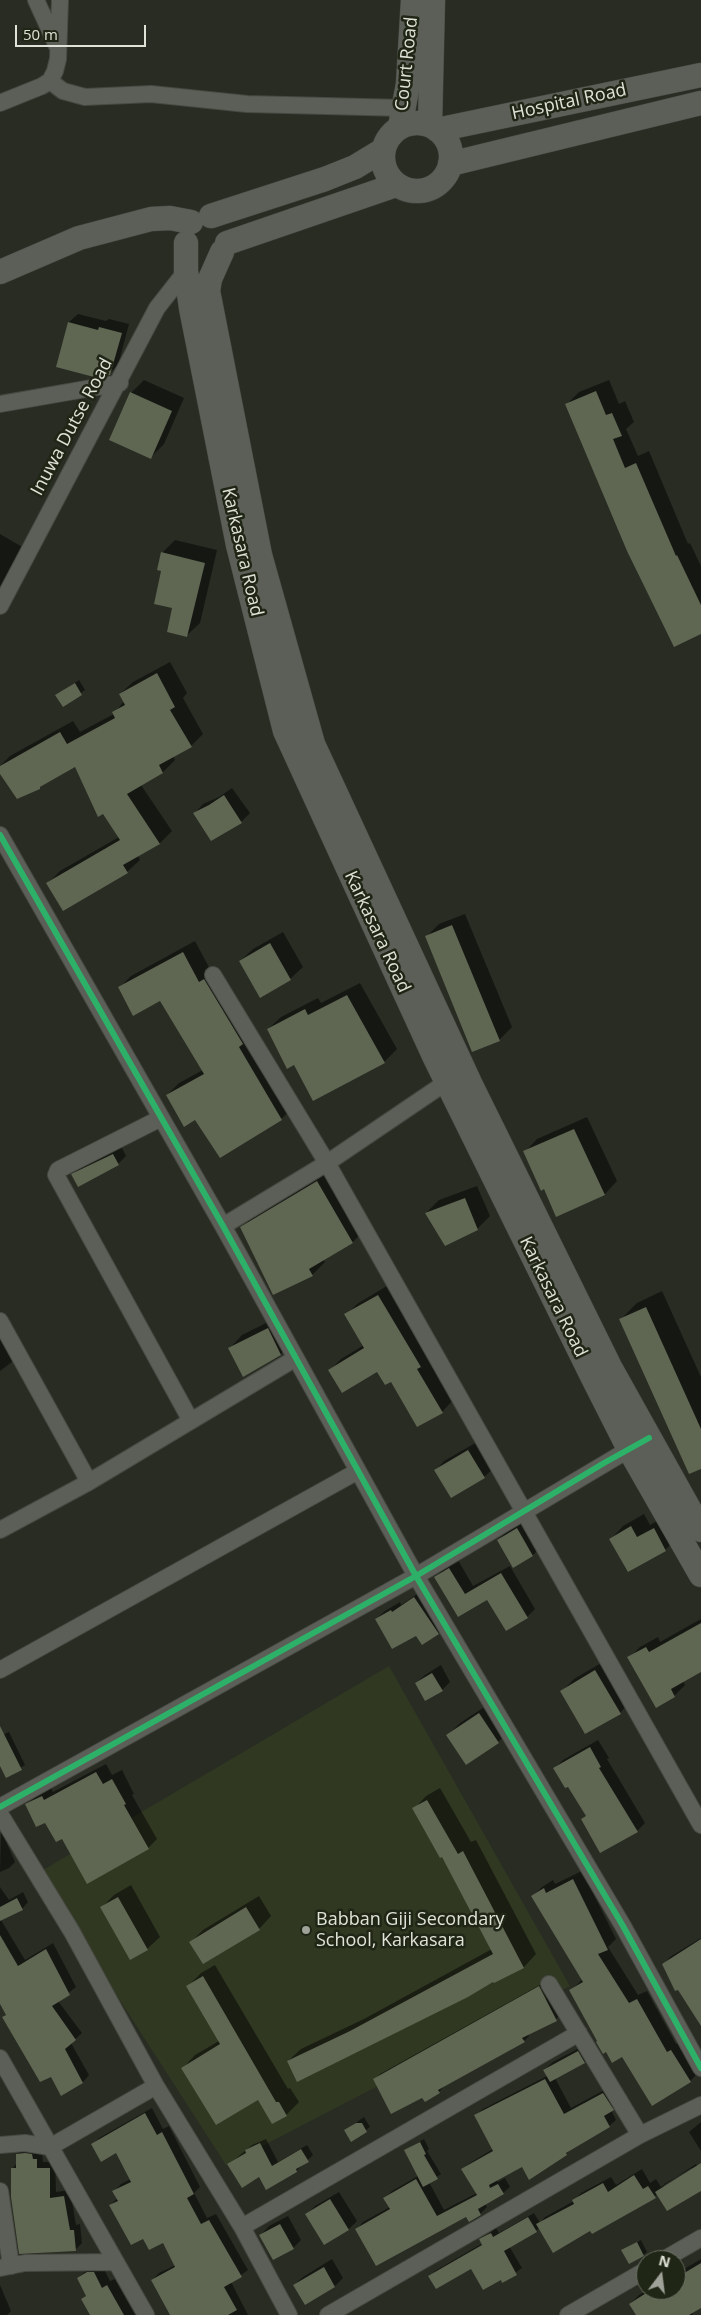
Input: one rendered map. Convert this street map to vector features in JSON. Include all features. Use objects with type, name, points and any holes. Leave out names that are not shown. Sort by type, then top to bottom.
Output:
[{"type":"main road","name":"Court Road","points":[[402,118],[408,84],[413,0]]},
{"type":"main road","name":"Court Road","points":[[433,128],[434,0]]},
{"type":"main road","name":"Hospital Road","points":[[433,128],[701,75]]},
{"type":"main road","name":"Hospital Road","points":[[450,164],[701,103]]},
{"type":"main road","points":[[402,118],[410,123],[433,128],[449,145],[450,164],[441,181],[424,190],[414,191],[396,185],[384,169],[383,150],[389,137],[402,118]]},
{"type":"main road","points":[[196,227],[355,168],[383,150]]},
{"type":"main road","points":[[196,227],[191,250],[198,256],[206,258],[224,247],[396,185]]},
{"type":"main road","points":[[0,272],[79,238],[151,218],[170,218],[196,227],[220,220],[226,227],[228,235],[224,247]]},
{"type":"main road","name":"Karkasara Road","points":[[196,227],[186,271],[238,545],[285,731],[455,1076],[610,1366],[639,1444],[701,1575]]},
{"type":"main road","name":"Karkasara Road","points":[[224,247],[210,279],[208,291],[260,555],[306,726],[455,1076]]},
{"type":"main road","name":"Karkasara Road","points":[[639,1444],[701,1530]]},
{"type":"street","points":[[36,0],[59,50]]},
{"type":"street","points":[[0,103],[42,86],[50,81],[56,71],[59,50],[60,0]]},
{"type":"street","points":[[50,81],[63,91],[84,97],[151,94],[402,118]]},
{"type":"street","name":"Inuwa Dutse Road","points":[[0,606],[120,383],[157,308],[186,271]]},
{"type":"street","points":[[0,404],[120,383]]},
{"type":"street","points":[[0,835],[223,1226],[416,1576],[623,1926],[701,2068]]},
{"type":"street","points":[[213,975],[327,1163],[701,1825]]},
{"type":"street","points":[[223,1226],[327,1163],[455,1076]]},
{"type":"street","points":[[161,1118],[58,1170],[56,1175],[191,1421]]},
{"type":"street","points":[[0,1321],[89,1482]]},
{"type":"street","points":[[0,1530],[89,1482],[296,1358]]},
{"type":"street","points":[[0,1807],[416,1576],[639,1444]]},
{"type":"street","points":[[0,1670],[358,1471]]},
{"type":"street","points":[[0,1814],[72,1932],[156,2086],[242,2227],[289,2315]]},
{"type":"street","points":[[549,1984],[640,2135]]},
{"type":"street","points":[[242,2227],[579,2033]]},
{"type":"street","points":[[0,2058],[146,2315]]},
{"type":"street","points":[[0,2145],[25,2144],[50,2147],[156,2086]]},
{"type":"street","points":[[328,2315],[640,2135],[701,2105]]},
{"type":"street","points":[[0,2191],[6,2267],[25,2263],[116,2262]]},
{"type":"street","points":[[680,2250],[701,2238]]},
{"type":"street","points":[[568,2315],[636,2276]]},
{"type":"shaded area","name":"Babban Giji Secondary School, Karkasara","points":[[389,1666],[570,1986],[226,2165],[38,1873]]},
{"type":"building","points":[[68,322],[98,330],[99,327],[122,333],[110,375],[94,377],[56,367]]},
{"type":"building","points":[[596,391],[606,415],[612,413],[622,436],[613,439],[625,468],[636,463],[676,556],[701,605],[701,634],[674,647],[627,551],[565,404]]},
{"type":"building","points":[[130,392],[172,411],[151,459],[109,440]]},
{"type":"building","points":[[161,552],[205,563],[187,637],[167,632],[172,608],[154,604],[161,571],[157,570]]},
{"type":"building","points":[[157,673],[175,707],[170,710],[192,747],[159,765],[163,773],[127,794],[160,844],[123,865],[128,873],[63,911],[46,883],[120,840],[103,814],[98,817],[75,767],[40,787],[40,789],[17,799],[0,774],[0,766],[60,732],[67,744],[115,718],[112,712],[125,705],[119,694]]},
{"type":"building","points":[[75,683],[82,695],[63,707],[55,695]]},
{"type":"building","points":[[224,795],[242,823],[211,841],[193,813]]},
{"type":"building","points":[[452,925],[500,1041],[472,1052],[425,936]]},
{"type":"building","points":[[270,943],[291,980],[260,998],[239,961]]},
{"type":"building","points":[[183,952],[199,982],[204,979],[243,1044],[239,1047],[282,1120],[220,1158],[195,1120],[184,1127],[166,1095],[204,1074],[160,1001],[133,1016],[118,987]]},
{"type":"building","points":[[347,995],[385,1063],[313,1101],[294,1065],[287,1069],[267,1029],[305,1009],[308,1015]]},
{"type":"building","points":[[574,1129],[605,1195],[556,1217],[544,1189],[541,1191],[523,1151]]},
{"type":"building","points":[[113,1154],[119,1165],[78,1187],[71,1174]]},
{"type":"building","points":[[317,1181],[353,1243],[309,1269],[313,1276],[273,1295],[240,1227]]},
{"type":"building","points":[[465,1198],[478,1230],[445,1246],[425,1213]]},
{"type":"building","points":[[378,1295],[421,1367],[417,1369],[443,1413],[417,1427],[391,1382],[385,1385],[377,1372],[342,1393],[328,1370],[364,1348],[344,1314]]},
{"type":"building","points":[[646,1307],[701,1429],[701,1469],[689,1474],[619,1319]]},
{"type":"building","points":[[268,1328],[281,1355],[243,1377],[228,1348]]},
{"type":"building","points":[[468,1450],[485,1478],[451,1498],[434,1470]]},
{"type":"building","points":[[631,1526],[637,1537],[654,1528],[666,1551],[628,1572],[609,1539]]},
{"type":"building","points":[[517,1528],[533,1556],[513,1568],[497,1540]]},
{"type":"building","points":[[449,1568],[465,1594],[501,1573],[528,1618],[506,1631],[487,1600],[458,1617],[434,1577]]},
{"type":"building","points":[[414,1597],[439,1634],[422,1645],[416,1636],[392,1649],[375,1619],[391,1610],[392,1612]]},
{"type":"building","points":[[701,1623],[701,1672],[671,1689],[675,1697],[656,1708],[627,1657],[646,1647],[649,1652]]},
{"type":"building","points":[[595,1670],[621,1714],[585,1734],[560,1691]]},
{"type":"building","points":[[432,1673],[443,1691],[425,1701],[415,1683]]},
{"type":"building","points":[[479,1713],[499,1743],[466,1765],[446,1735]]},
{"type":"building","points":[[0,1726],[22,1770],[6,1778],[0,1766]]},
{"type":"building","points":[[590,1747],[601,1767],[599,1768],[638,1832],[600,1853],[581,1819],[586,1816],[568,1787],[565,1788],[553,1768]]},
{"type":"building","points":[[96,1772],[103,1784],[112,1779],[126,1804],[124,1805],[149,1849],[87,1884],[62,1839],[56,1842],[45,1823],[36,1827],[25,1804],[42,1796],[44,1800]]},
{"type":"building","points":[[427,1800],[458,1854],[463,1851],[524,1968],[297,2082],[287,2061],[350,2031],[493,1954],[442,1857],[440,1858],[412,1808]]},
{"type":"building","points":[[573,1879],[608,1950],[598,1954],[629,2003],[637,1999],[667,2052],[671,2050],[691,2082],[652,2106],[622,2057],[612,2063],[606,2052],[603,2054],[596,2042],[569,1990],[583,1982],[531,1896],[544,1888],[546,1893]]},
{"type":"building","points":[[118,1897],[148,1950],[130,1960],[100,1907]]},
{"type":"building","points":[[17,1898],[23,1910],[0,1921],[0,1907]]},
{"type":"building","points":[[246,1907],[260,1930],[203,1964],[189,1942]]},
{"type":"building","points":[[0,1935],[18,1966],[46,1949],[70,1995],[52,2006],[76,2040],[65,2049],[83,2083],[61,2096],[51,2077],[40,2082],[2,2017],[6,2015],[0,2004]]},
{"type":"building","points":[[701,1939],[701,2026],[678,1990],[675,1991],[662,1964]]},
{"type":"building","points":[[203,1976],[276,2102],[279,2102],[287,2116],[272,2124],[258,2100],[216,2125],[181,2068],[220,2044],[186,1986]]},
{"type":"building","points":[[539,1986],[557,2021],[522,2038],[525,2042],[438,2090],[440,2093],[425,2102],[422,2098],[391,2114],[373,2079]]},
{"type":"building","points":[[578,2051],[585,2063],[550,2082],[543,2070]]},
{"type":"building","points":[[545,2079],[564,2114],[603,2093],[614,2110],[604,2116],[610,2127],[566,2153],[567,2155],[529,2180],[522,2167],[489,2185],[490,2188],[498,2184],[504,2194],[478,2209],[481,2215],[469,2222],[466,2217],[376,2266],[355,2229],[390,2209],[383,2198],[416,2179],[437,2216],[477,2195],[461,2169],[493,2151],[474,2115]]},
{"type":"building","points":[[145,2113],[157,2135],[162,2132],[194,2194],[187,2198],[201,2224],[209,2220],[242,2277],[224,2287],[237,2310],[228,2315],[170,2315],[151,2280],[175,2267],[163,2243],[149,2250],[143,2239],[131,2245],[109,2205],[118,2201],[112,2191],[131,2182],[116,2153],[101,2162],[91,2144]]},
{"type":"building","points":[[356,2123],[362,2123],[367,2132],[351,2142],[344,2130]]},
{"type":"building","points":[[420,2142],[426,2154],[424,2155],[438,2179],[423,2187],[404,2150]]},
{"type":"building","points":[[260,2143],[272,2166],[301,2149],[309,2162],[296,2169],[297,2172],[266,2190],[259,2177],[242,2188],[227,2164],[246,2153],[245,2150]]},
{"type":"building","points":[[16,2154],[32,2154],[33,2159],[37,2159],[37,2168],[50,2168],[50,2198],[64,2196],[70,2230],[74,2230],[76,2251],[19,2254],[11,2197],[11,2168],[16,2168]]},
{"type":"building","points":[[701,2163],[701,2191],[667,2211],[655,2192]]},
{"type":"building","points":[[634,2175],[643,2189],[648,2186],[656,2198],[592,2234],[590,2231],[553,2253],[536,2224],[574,2204],[572,2200],[603,2183],[608,2192]]},
{"type":"building","points":[[330,2199],[349,2230],[324,2245],[305,2214]]},
{"type":"building","points":[[528,2217],[537,2232],[504,2251],[517,2275],[502,2283],[501,2280],[483,2290],[471,2269],[436,2289],[428,2276],[482,2245],[479,2239],[491,2233],[493,2237]]},
{"type":"building","points":[[280,2224],[294,2249],[273,2260],[259,2235]]},
{"type":"building","points":[[637,2242],[641,2250],[636,2250],[636,2260],[629,2264],[621,2250]]},
{"type":"building","points":[[701,2263],[701,2308],[689,2315],[636,2315],[629,2304],[636,2300],[686,2300],[686,2272]]},
{"type":"building","points":[[324,2267],[335,2287],[305,2305],[293,2285]]},
{"type":"building","points":[[87,2272],[94,2272],[102,2288],[107,2285],[124,2315],[90,2315],[81,2299],[86,2296],[77,2278]]},
{"type":"cycle path","points":[[0,835],[223,1226],[416,1576],[623,1926],[701,2068]]},
{"type":"cycle path","points":[[0,1807],[416,1576],[649,1438]]},
{"type":"place","name":"Babban Giji Secondary School, Karkasara","points":[[306,1930]]}]
